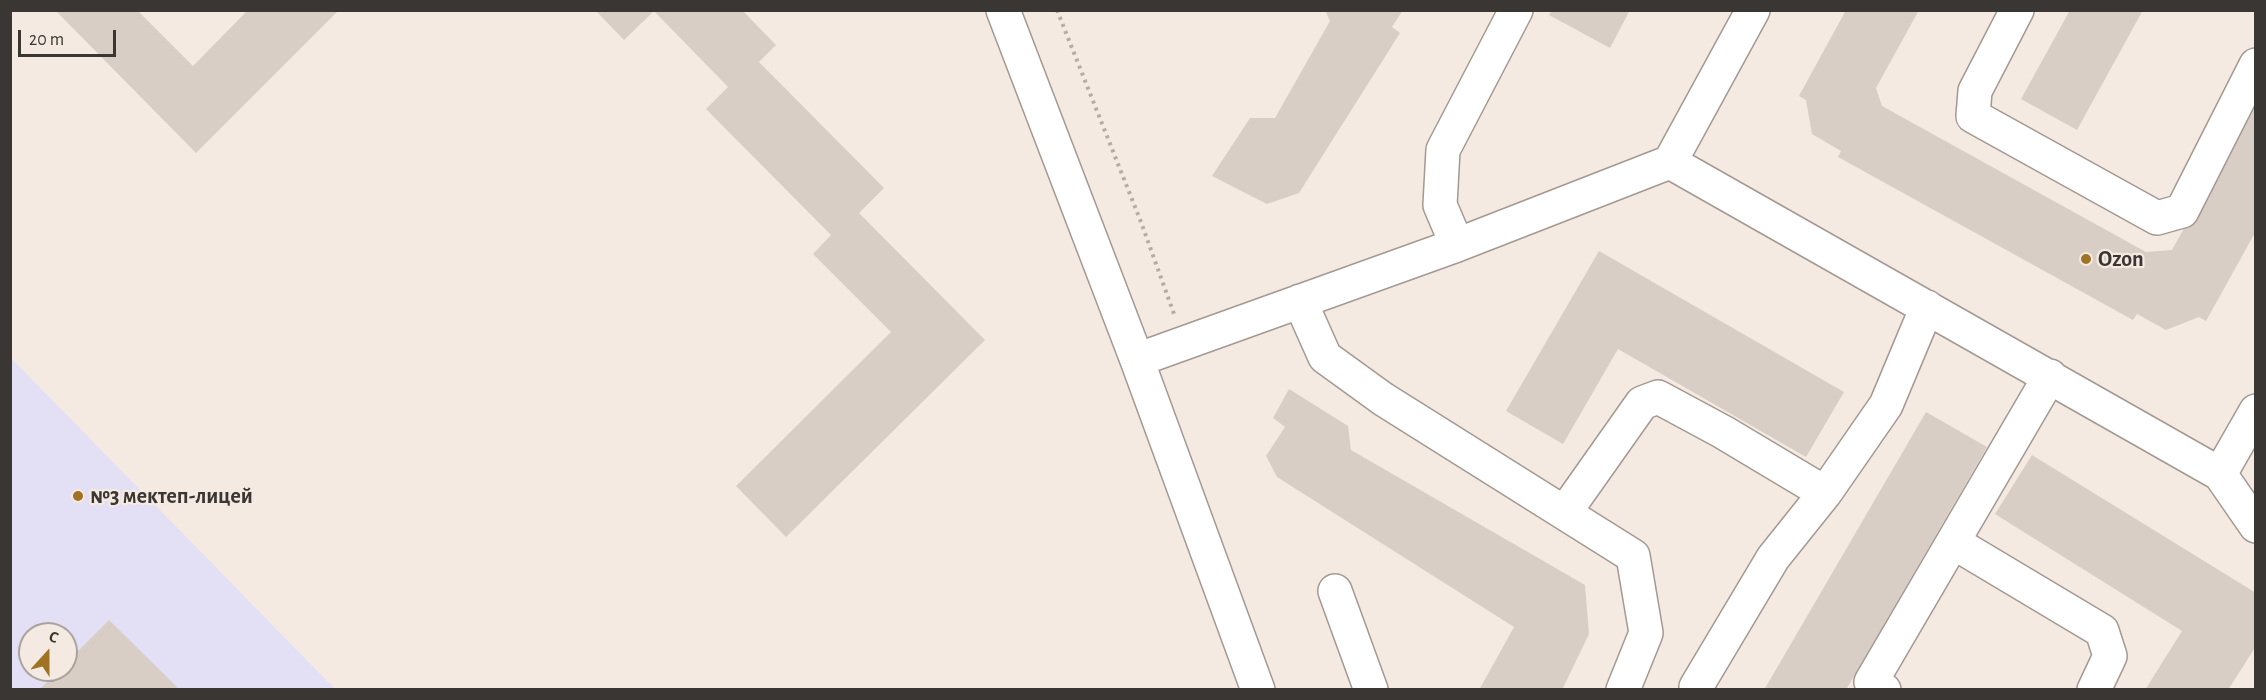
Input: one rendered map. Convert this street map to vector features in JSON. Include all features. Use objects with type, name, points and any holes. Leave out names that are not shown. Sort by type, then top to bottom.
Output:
[{"type":"street","points":[[1003,10],[1137,360],[1258,690]]},
{"type":"street","points":[[1457,245],[1440,206],[1443,150],[1516,10]]},
{"type":"street","points":[[1137,360],[1457,245],[1670,162],[1753,10]]},
{"type":"street","points":[[2017,10],[1975,91],[1973,116],[2157,218],[2182,211],[2256,65]]},
{"type":"street","points":[[1670,162],[2220,474],[2256,526]]},
{"type":"street","points":[[1300,301],[1325,357],[1383,399],[1633,556],[1646,633],[1623,690]]},
{"type":"street","points":[[1697,690],[1696,687],[1773,558],[1825,493],[1886,405],[1927,308]]},
{"type":"street","points":[[1884,690],[1871,682],[2050,376]]},
{"type":"street","points":[[1565,512],[1642,403],[1658,397],[1723,432],[1825,493]]},
{"type":"street","points":[[2220,474],[2256,411]]},
{"type":"street","points":[[1953,542],[2102,631],[2110,656],[2094,690]]},
{"type":"street","points":[[1335,591],[1371,690]]},
{"type":"path","points":[[1057,10],[1141,222],[1185,343]]},
{"type":"shaded area","name":"№3 мектеп-лицей","points":[[11,358],[335,689],[11,689]]},
{"type":"building","points":[[55,10],[137,10],[193,66],[248,10],[339,10],[196,153]]},
{"type":"building","points":[[595,10],[742,10],[776,45],[759,62],[884,188],[859,213],[985,340],[786,537],[736,486],[891,332],[813,254],[831,235],[706,109],[728,87],[654,11],[624,40]]},
{"type":"building","points":[[1325,10],[1403,10],[1392,27],[1400,33],[1299,193],[1267,204],[1212,176],[1250,118],[1275,118],[1330,21]]},
{"type":"building","points":[[1552,10],[1630,10],[1610,48],[1549,15]]},
{"type":"building","points":[[1846,10],[1919,10],[1876,88],[1882,106],[2146,252],[2172,250],[2256,99],[2256,231],[2206,321],[2199,317],[2166,330],[2137,314],[2133,320],[1838,157],[1841,151],[1812,134],[1806,100],[1799,96]]},
{"type":"building","points":[[2070,10],[2143,10],[2077,130],[2021,99]]},
{"type":"building","points":[[1599,251],[1844,392],[1806,457],[1618,349],[1563,444],[1506,411]]},
{"type":"building","points":[[1289,389],[1348,426],[1351,450],[1585,585],[1589,634],[1562,690],[1479,690],[1514,627],[1277,477],[1266,456],[1285,427],[1273,418]]},
{"type":"building","points":[[1926,412],[1987,447],[1846,690],[1764,690]]},
{"type":"building","points":[[2032,455],[2256,593],[2256,646],[2228,690],[2145,690],[2182,631],[1995,514]]},
{"type":"building","points":[[109,620],[177,687],[175,690],[39,690],[47,682],[78,682],[78,651]]},
{"type":"place","name":"Ozon","points":[[2086,259]]},
{"type":"place","name":"№3 мектеп-лицей","points":[[78,496]]}]
